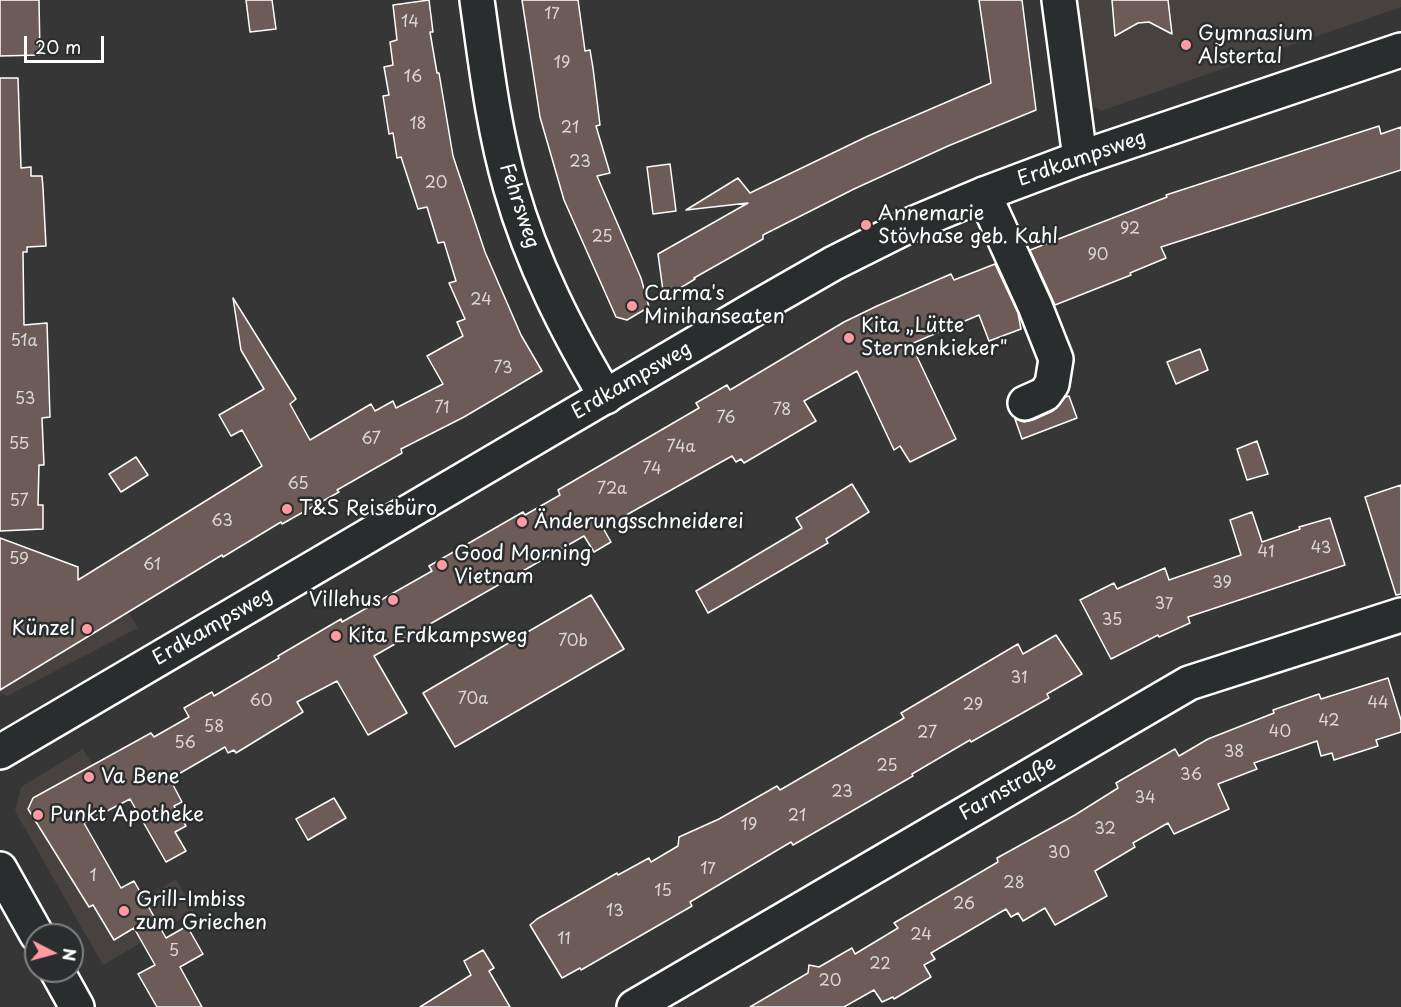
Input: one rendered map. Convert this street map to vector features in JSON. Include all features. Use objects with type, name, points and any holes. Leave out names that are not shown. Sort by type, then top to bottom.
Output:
[{"type":"main road","name":"Fehrsweg","points":[[477,0],[493,117],[511,190],[554,303],[606,397]]},
{"type":"main road","points":[[1059,0],[1080,158]]},
{"type":"main road","name":"Erdkampsweg","points":[[0,752],[834,263],[910,225],[984,194],[1080,158],[1401,50]]},
{"type":"main road","points":[[984,194],[1035,306],[1056,359],[1052,384],[1045,394],[1025,403]]},
{"type":"main road","name":"Farnstraße","points":[[634,1007],[1189,683],[1401,615]]},
{"type":"main road","points":[[0,868],[30,923]]},
{"type":"main road","points":[[64,983],[77,1007]]},
{"type":"shaded area","name":"Gymnasium Alstertal","points":[[1073,0],[1401,0],[1401,7],[1101,111],[1087,102]]},
{"type":"shaded area","points":[[109,580],[138,628],[7,696],[0,693],[0,643]]},
{"type":"shaded area","points":[[83,749],[118,805],[84,823],[121,888],[134,881],[144,899],[176,879],[194,911],[103,965],[84,932],[84,923],[79,923],[15,811],[21,787]]},
{"type":"building","points":[[0,0],[39,0],[40,55],[0,56]]},
{"type":"building","points":[[246,0],[272,0],[276,29],[250,32]]},
{"type":"building","points":[[429,0],[433,32],[430,32],[453,156],[485,252],[521,335],[542,371],[464,417],[401,449],[402,453],[337,490],[339,492],[282,524],[281,522],[223,557],[222,555],[0,690],[0,538],[78,567],[78,580],[262,466],[242,430],[231,436],[219,415],[264,389],[241,350],[233,298],[296,399],[290,404],[310,440],[371,404],[375,411],[393,401],[396,408],[443,384],[427,356],[463,336],[457,322],[465,319],[449,283],[456,281],[444,242],[438,243],[427,207],[418,209],[401,157],[397,158],[393,133],[389,134],[383,96],[389,95],[384,67],[393,65],[390,42],[397,40],[393,5]]},
{"type":"building","points":[[522,0],[578,0],[585,51],[590,50],[593,68],[600,125],[596,126],[610,173],[597,176],[641,278],[649,307],[627,320],[616,317],[564,200],[540,117]]},
{"type":"building","points":[[979,0],[1022,0],[1036,110],[948,146],[854,189],[763,235],[763,239],[694,278],[664,298],[658,254],[748,203],[686,210],[738,178],[750,193],[868,136],[991,83]]},
{"type":"building","points":[[1112,0],[1168,0],[1172,34],[1149,22],[1138,23],[1115,36]]},
{"type":"building","points":[[0,78],[18,78],[21,168],[31,167],[31,176],[42,176],[46,246],[27,247],[27,252],[23,252],[24,325],[47,323],[50,417],[42,418],[44,465],[39,465],[38,505],[43,505],[43,529],[0,531]]},
{"type":"building","points":[[1379,126],[1381,134],[1401,127],[1401,170],[1161,247],[1166,258],[1130,273],[1131,275],[1055,305],[1030,250],[1167,197],[1166,195]]},
{"type":"building","points":[[670,164],[676,211],[653,214],[647,167]]},
{"type":"building","points":[[995,264],[1018,313],[1021,329],[989,341],[979,315],[911,344],[956,439],[910,462],[900,446],[894,450],[857,371],[804,401],[816,421],[744,463],[741,459],[736,462],[732,456],[603,528],[611,542],[594,552],[584,536],[374,656],[407,713],[368,735],[337,681],[297,702],[303,712],[236,753],[234,750],[228,753],[225,747],[170,779],[182,802],[174,806],[186,826],[175,832],[186,851],[166,862],[130,799],[84,823],[121,888],[134,881],[166,938],[187,926],[203,954],[180,967],[202,1007],[157,1007],[138,974],[155,965],[134,928],[114,940],[93,905],[89,907],[28,809],[33,798],[151,733],[154,737],[189,717],[184,708],[212,692],[214,696],[341,619],[342,622],[432,571],[429,566],[523,512],[525,515],[560,495],[558,490],[699,408],[696,403],[727,385],[730,390],[844,322],[877,306],[951,274],[954,280]]},
{"type":"building","points":[[1200,349],[1208,370],[1176,384],[1167,362]]},
{"type":"building","points":[[1069,396],[1077,418],[1022,439],[1015,419],[1024,422],[1033,420],[1053,411],[1065,397]]},
{"type":"building","points":[[1257,441],[1268,474],[1247,480],[1237,449]]},
{"type":"building","points":[[136,457],[148,475],[121,492],[109,474]]},
{"type":"building","points":[[852,484],[869,512],[826,539],[828,543],[708,613],[696,591],[802,528],[796,518]]},
{"type":"building","points":[[1401,485],[1401,594],[1396,595],[1365,497]]},
{"type":"building","points":[[1252,512],[1262,542],[1300,529],[1299,527],[1330,518],[1345,565],[1188,617],[1190,623],[1159,637],[1158,635],[1111,659],[1080,600],[1114,583],[1117,589],[1165,568],[1169,580],[1241,555],[1230,520]]},
{"type":"building","points":[[591,595],[624,649],[455,747],[423,693]]},
{"type":"building","points":[[1056,635],[1082,674],[1047,694],[1049,698],[971,742],[970,740],[912,774],[913,776],[793,845],[791,842],[690,902],[692,906],[581,970],[580,968],[562,978],[530,925],[537,919],[617,873],[618,875],[649,858],[651,862],[678,846],[679,837],[719,819],[777,786],[780,790],[904,718],[901,713],[1018,644],[1023,654]]},
{"type":"building","points":[[1388,678],[1401,720],[1401,732],[1376,740],[1378,746],[1334,760],[1332,753],[1321,756],[1317,741],[1254,763],[1257,769],[1218,784],[1229,809],[1174,834],[1168,823],[1133,843],[1135,847],[1095,871],[1107,896],[1055,925],[1045,908],[1023,921],[1018,913],[1011,917],[1006,909],[931,953],[935,959],[924,965],[931,977],[894,999],[893,997],[882,1002],[874,990],[844,1007],[750,1007],[808,973],[809,965],[819,967],[852,948],[855,954],[898,928],[894,923],[998,862],[997,858],[1075,815],[1118,788],[1116,783],[1175,749],[1179,756],[1208,739],[1274,713],[1273,710],[1319,694],[1321,699]]},
{"type":"building","points":[[334,798],[346,818],[308,840],[296,819]]},
{"type":"building","points":[[483,950],[494,968],[489,971],[510,1007],[420,1007],[471,975],[464,961]]},
{"type":"place","name":"Gymnasium Alstertal","points":[[1186,45]]},
{"type":"place","name":"Annemarie Stövhase geb. Kahl","points":[[866,225]]},
{"type":"place","name":"Carma's Minihanseaten","points":[[632,306]]},
{"type":"place","name":"Kita „Lütte Sternenkieker\"","points":[[849,338]]},
{"type":"place","name":"T&S Reisebüro","points":[[287,509]]},
{"type":"place","name":"Änderungsschneiderei","points":[[522,522]]},
{"type":"place","name":"Good Morning Vietnam","points":[[442,565]]},
{"type":"place","name":"Villehus","points":[[393,600]]},
{"type":"place","name":"Künzel","points":[[87,629]]},
{"type":"place","name":"Kita Erdkampsweg","points":[[336,636]]},
{"type":"place","name":"Va Bene","points":[[89,777]]},
{"type":"place","name":"Punkt Apotheke","points":[[38,815]]},
{"type":"place","name":"Grill-Imbiss zum Griechen","points":[[124,911]]}]
